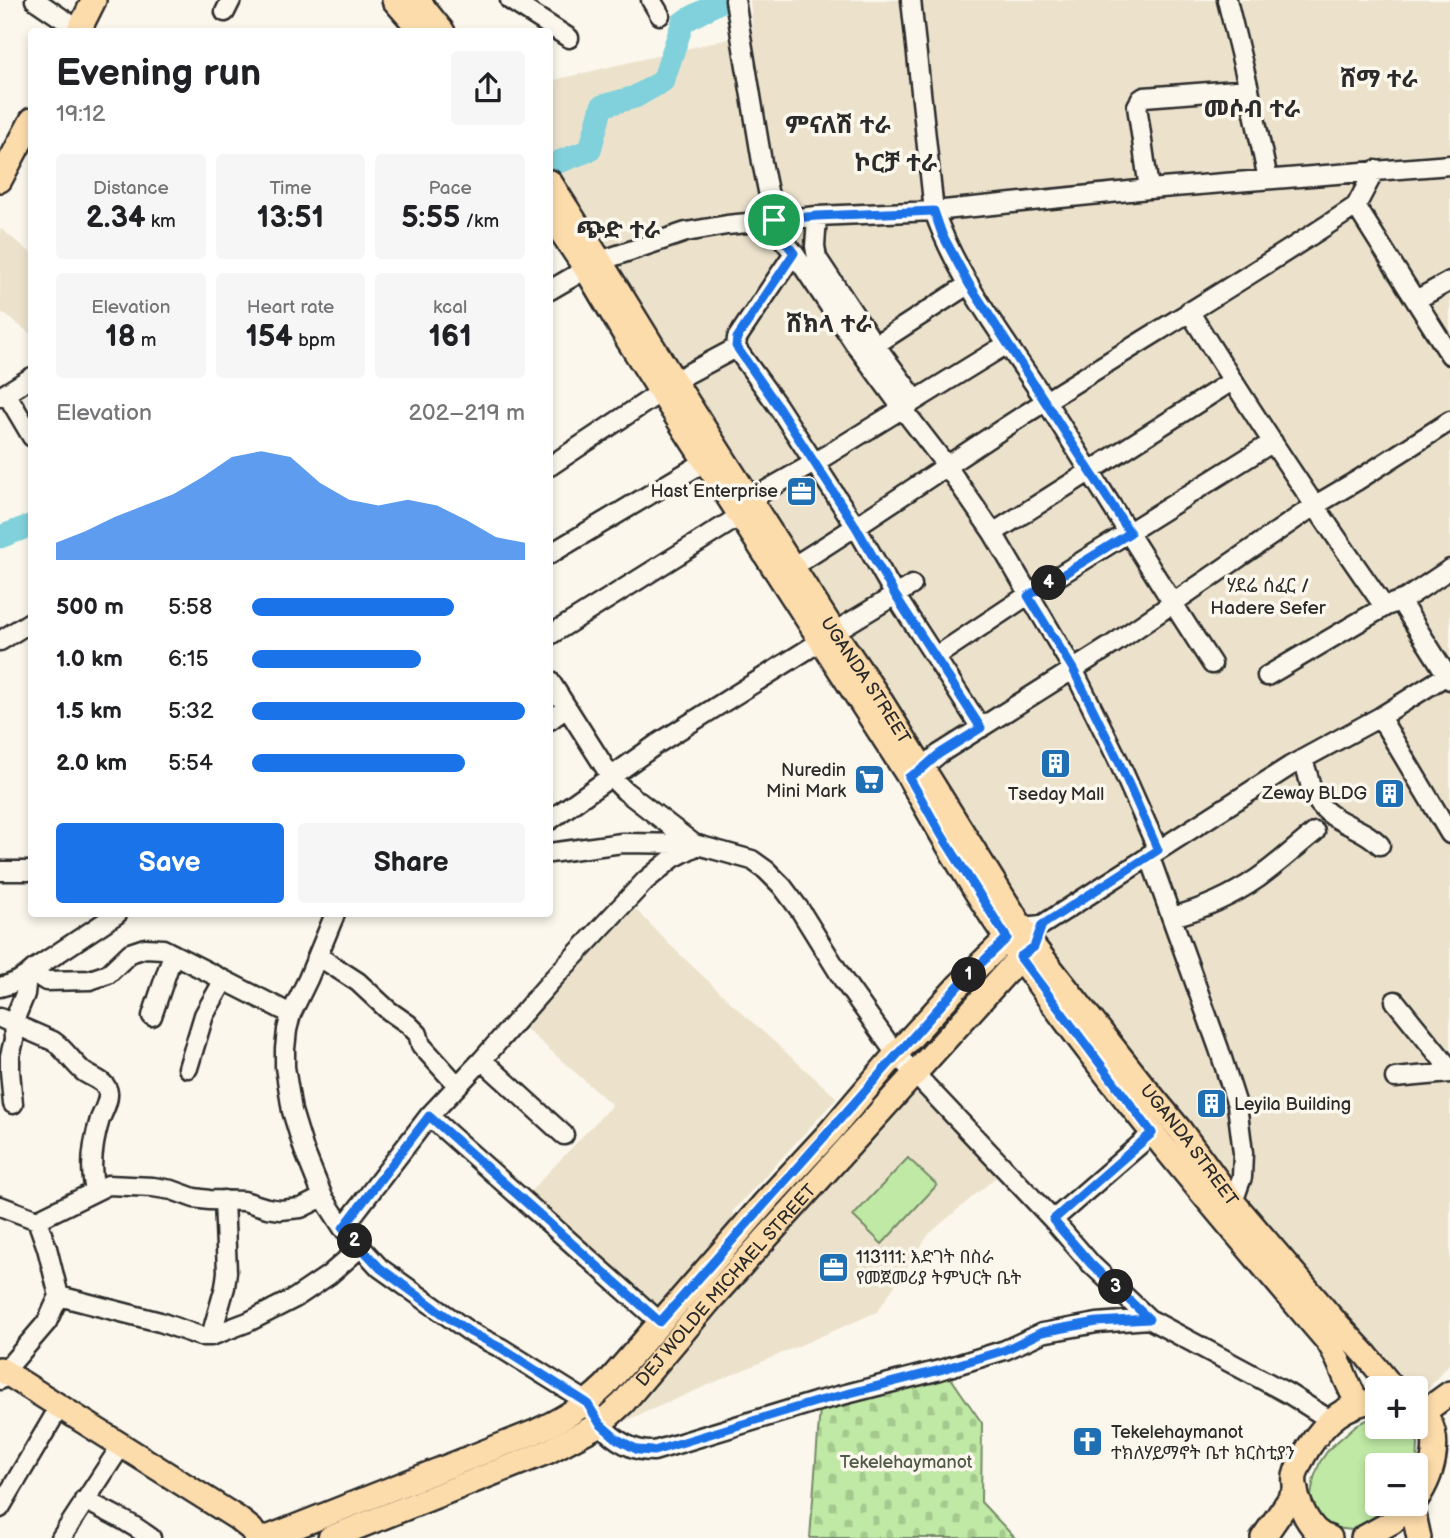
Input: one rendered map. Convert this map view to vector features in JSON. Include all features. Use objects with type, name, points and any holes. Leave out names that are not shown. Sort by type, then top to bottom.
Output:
[{"type":"main road","points":[[80,28],[94,0]]},
{"type":"main road","points":[[394,0],[418,28]]},
{"type":"main road","points":[[417,0],[440,28]]},
{"type":"main road","points":[[0,180],[28,128]]},
{"type":"main road","name":"UGANDA STREET","points":[[553,186],[593,265],[668,387],[827,636],[877,695],[916,773],[1024,930],[1027,952],[1152,1133],[1329,1343],[1351,1391],[1365,1399]]},
{"type":"main road","name":"UGANDA STREET","points":[[553,218],[593,265]]},
{"type":"main road","name":"UGANDA STREET","points":[[668,387],[706,461],[792,567],[827,636]]},
{"type":"main road","name":"DEJ WOLDE MICHAEL STREET","points":[[267,1538],[535,1432],[587,1403],[605,1386],[959,985],[1024,930]]},
{"type":"main road","name":"UGANDA STREET","points":[[1027,952],[1180,1130],[1233,1202],[1383,1376]]},
{"type":"main road","name":"DEJ WOLDE MICHAEL STREET","points":[[330,1538],[547,1452],[600,1424],[623,1403],[711,1299],[1027,952]]},
{"type":"main road","points":[[767,1200],[783,1219]]},
{"type":"main road","points":[[2,1373],[60,1406],[237,1518],[251,1529],[257,1538]]},
{"type":"main road","points":[[1428,1406],[1432,1406],[1450,1392]]},
{"type":"main road","points":[[1317,1536],[1300,1507],[1295,1476],[1304,1455],[1330,1420],[1365,1402]]},
{"type":"main road","points":[[1428,1421],[1442,1448],[1428,1480]]},
{"type":"main road","points":[[1262,1538],[1296,1490]]},
{"type":"main road","points":[[1363,1538],[1399,1516]]},
{"type":"main road","points":[[1416,1516],[1419,1538]]},
{"type":"street","points":[[34,0],[74,28]]},
{"type":"street","points":[[510,0],[569,38]]},
{"type":"street","points":[[735,0],[753,114],[774,220],[781,237],[804,256],[866,341],[993,533],[1073,669],[1118,760],[1154,853],[1172,917],[1237,1105],[1243,1153],[1242,1177],[1233,1202]]},
{"type":"street","points":[[911,0],[934,211],[942,234],[969,284],[1212,664]]},
{"type":"street","points":[[1227,0],[1268,179]]},
{"type":"street","points":[[1149,189],[1137,106],[1141,99],[1249,89]]},
{"type":"street","points":[[553,288],[593,265],[686,232],[727,225],[817,216],[934,211],[1149,189],[1450,165]]},
{"type":"street","points":[[792,567],[946,465],[1356,206],[1375,170]]},
{"type":"street","points":[[1356,206],[1450,355]]},
{"type":"street","points":[[817,216],[804,256],[737,338],[736,348],[777,405],[856,527],[895,595],[981,728]]},
{"type":"street","points":[[1416,300],[1450,281]]},
{"type":"street","points":[[866,341],[969,284]]},
{"type":"street","points":[[1189,311],[1314,506],[1381,602],[1393,603],[1449,676]]},
{"type":"street","points":[[553,633],[814,463],[1007,344]]},
{"type":"street","points":[[553,464],[668,387],[736,348]]},
{"type":"street","points":[[28,379],[3,395],[28,431]]},
{"type":"street","points":[[993,533],[1232,381]]},
{"type":"street","points":[[916,773],[939,754],[1112,645],[1314,506],[1450,421]]},
{"type":"street","points":[[935,657],[1273,442]]},
{"type":"street","points":[[553,552],[706,461]]},
{"type":"street","points":[[1267,676],[1450,569]]},
{"type":"street","points":[[553,818],[657,744],[912,585]]},
{"type":"street","points":[[0,641],[28,624]]},
{"type":"street","name":"DEJ WOLDE MICHAEL STREET","points":[[1024,930],[1154,853],[1302,760],[1449,676]]},
{"type":"street","points":[[553,686],[611,776],[625,791],[696,844]]},
{"type":"street","points":[[553,718],[566,708]]},
{"type":"street","points":[[1380,717],[1450,834]]},
{"type":"street","points":[[1302,760],[1308,768],[1310,786],[1317,802],[1333,818],[1373,837],[1380,845]]},
{"type":"street","points":[[1172,917],[1198,910],[1233,894],[1259,878],[1315,832]]},
{"type":"street","points":[[553,853],[622,844],[696,844],[752,860],[766,870],[800,910],[844,981],[896,1054],[1091,1264],[1149,1319],[1289,1394],[1330,1420]]},
{"type":"street","points":[[343,1228],[429,1116],[552,979],[645,881],[673,858],[696,844]]},
{"type":"street","points":[[0,871],[28,871]]},
{"type":"street","points":[[0,987],[19,981],[113,917]]},
{"type":"street","points":[[334,917],[291,1014],[287,1030],[285,1067],[292,1111],[323,1197],[343,1228],[380,1268],[461,1326],[587,1403],[600,1424],[617,1439],[638,1450],[654,1451],[815,1402],[940,1370],[1005,1350],[1042,1332],[1097,1322],[1149,1319]]},
{"type":"street","points":[[31,973],[46,981],[90,981],[108,974],[130,953],[145,948],[163,949],[291,1014]]},
{"type":"street","points":[[152,1016],[173,954]]},
{"type":"street","points":[[318,956],[358,982],[388,1010],[408,1024],[418,1034],[421,1045],[457,1085]]},
{"type":"street","points":[[7,1021],[25,994],[31,973]]},
{"type":"street","points":[[188,1068],[204,1015],[224,980]]},
{"type":"street","points":[[1395,1001],[1450,1071]]},
{"type":"street","points":[[7,1021],[14,1040],[10,1056],[13,1104]]},
{"type":"street","points":[[7,1021],[60,1045],[83,1071],[98,1079],[107,1088],[92,1159],[95,1190]]},
{"type":"street","points":[[482,1060],[564,1135]]},
{"type":"street","points":[[1395,1078],[1450,1071]]},
{"type":"street","points":[[429,1116],[660,1322]]},
{"type":"street","points":[[1053,1220],[1152,1133]]},
{"type":"street","points":[[0,1206],[37,1220],[108,1185],[153,1187],[194,1198],[244,1201],[280,1210],[301,1208],[323,1197]]},
{"type":"street","points":[[211,1336],[227,1272],[224,1200]]},
{"type":"street","points":[[2,1373],[47,1322],[59,1296],[37,1220]]},
{"type":"street","points":[[59,1296],[160,1322],[201,1336],[211,1336],[248,1322],[295,1298],[329,1275],[361,1247]]},
{"type":"street","points":[[0,1508],[60,1406]]},
{"type":"street","points":[[535,1432],[547,1452]]},
{"type":"street","points":[[61,1538],[121,1446]]},
{"type":"street","points":[[84,1500],[109,1511],[151,1538]]},
{"type":"shaded area","points":[[750,0],[1450,0],[1450,1363],[1428,1389],[1428,1376],[1389,1376],[1039,949],[553,166],[553,80],[753,33]]},
{"type":"shaded area","points":[[0,228],[28,251],[28,332],[0,311]]},
{"type":"shaded area","points":[[630,903],[741,1012],[837,1098],[732,1212],[736,1216],[655,1313],[526,1196],[612,1105],[524,1027]]},
{"type":"shaded area","points":[[913,1082],[1002,1172],[929,1234],[877,1312],[609,1428]]},
{"type":"green space","points":[[908,1158],[937,1185],[882,1244],[853,1216]]},
{"type":"green space","name":"Tekelehaymanot","points":[[948,1374],[982,1423],[981,1502],[1015,1538],[810,1538],[820,1408]]},
{"type":"green space","points":[[1365,1421],[1365,1439],[1415,1439],[1418,1443],[1418,1453],[1365,1453],[1365,1516],[1377,1516],[1352,1530],[1335,1528],[1319,1517],[1310,1502],[1314,1478],[1329,1449],[1356,1425]]},
{"type":"waterway","points":[[553,166],[590,150],[602,106],[635,97],[663,81],[683,22],[723,0]]},
{"type":"waterway","points":[[0,537],[28,526]]},
{"type":"place","name":"Hast Enterprise","points":[[801,491]]},
{"type":"place","name":"Tseday Mall","points":[[1056,764]]},
{"type":"place","name":"Nuredin Mini Mark","points":[[869,780]]},
{"type":"place","name":"Zeway BLDG","points":[[1390,793]]},
{"type":"place","name":"Leyila Building","points":[[1211,1104]]},
{"type":"place","name":"113111: እድገት በስራ የመጀመሪያ ትምህርት ቤት","points":[[833,1267]]},
{"type":"place","name":"Tekelehaymanot ተክለሃይማኖት ቤተ ክርስቲያን","points":[[1088,1442]]},
{"type":"district","name":"ሸማ ተራ","points":[[1379,79]]},
{"type":"district","name":"መሶብ ተራ","points":[[1252,109]]},
{"type":"district","name":"ምናለሽ ተራ","points":[[838,125]]},
{"type":"district","name":"ኮርቻ ተራ","points":[[896,163]]},
{"type":"district","name":"ጭድ ተራ","points":[[618,230]]},
{"type":"district","name":"ሸክላ ተራ","points":[[829,324]]},
{"type":"district","name":"ሃደሬ ሰፈር / Hadere Sefer","points":[[1268,596]]},
{"type":"route","points":[[934,211],[942,234],[969,284],[1130,533],[1028,596],[1073,669],[1158,850],[1042,925],[1034,947],[1020,957],[1152,1133],[1053,1220],[1091,1264],[1149,1319],[1097,1322],[1042,1332],[1005,1350],[940,1370],[815,1402],[654,1451],[646,1451],[638,1450],[617,1439],[600,1424],[587,1403],[501,1348],[470,1332],[380,1268],[343,1228],[429,1116],[660,1322],[896,1054],[959,985],[1007,938],[941,834],[909,777],[939,754],[981,728],[895,595],[856,527],[777,405],[736,348],[737,338],[794,253],[781,237],[774,220],[934,211]]}]
